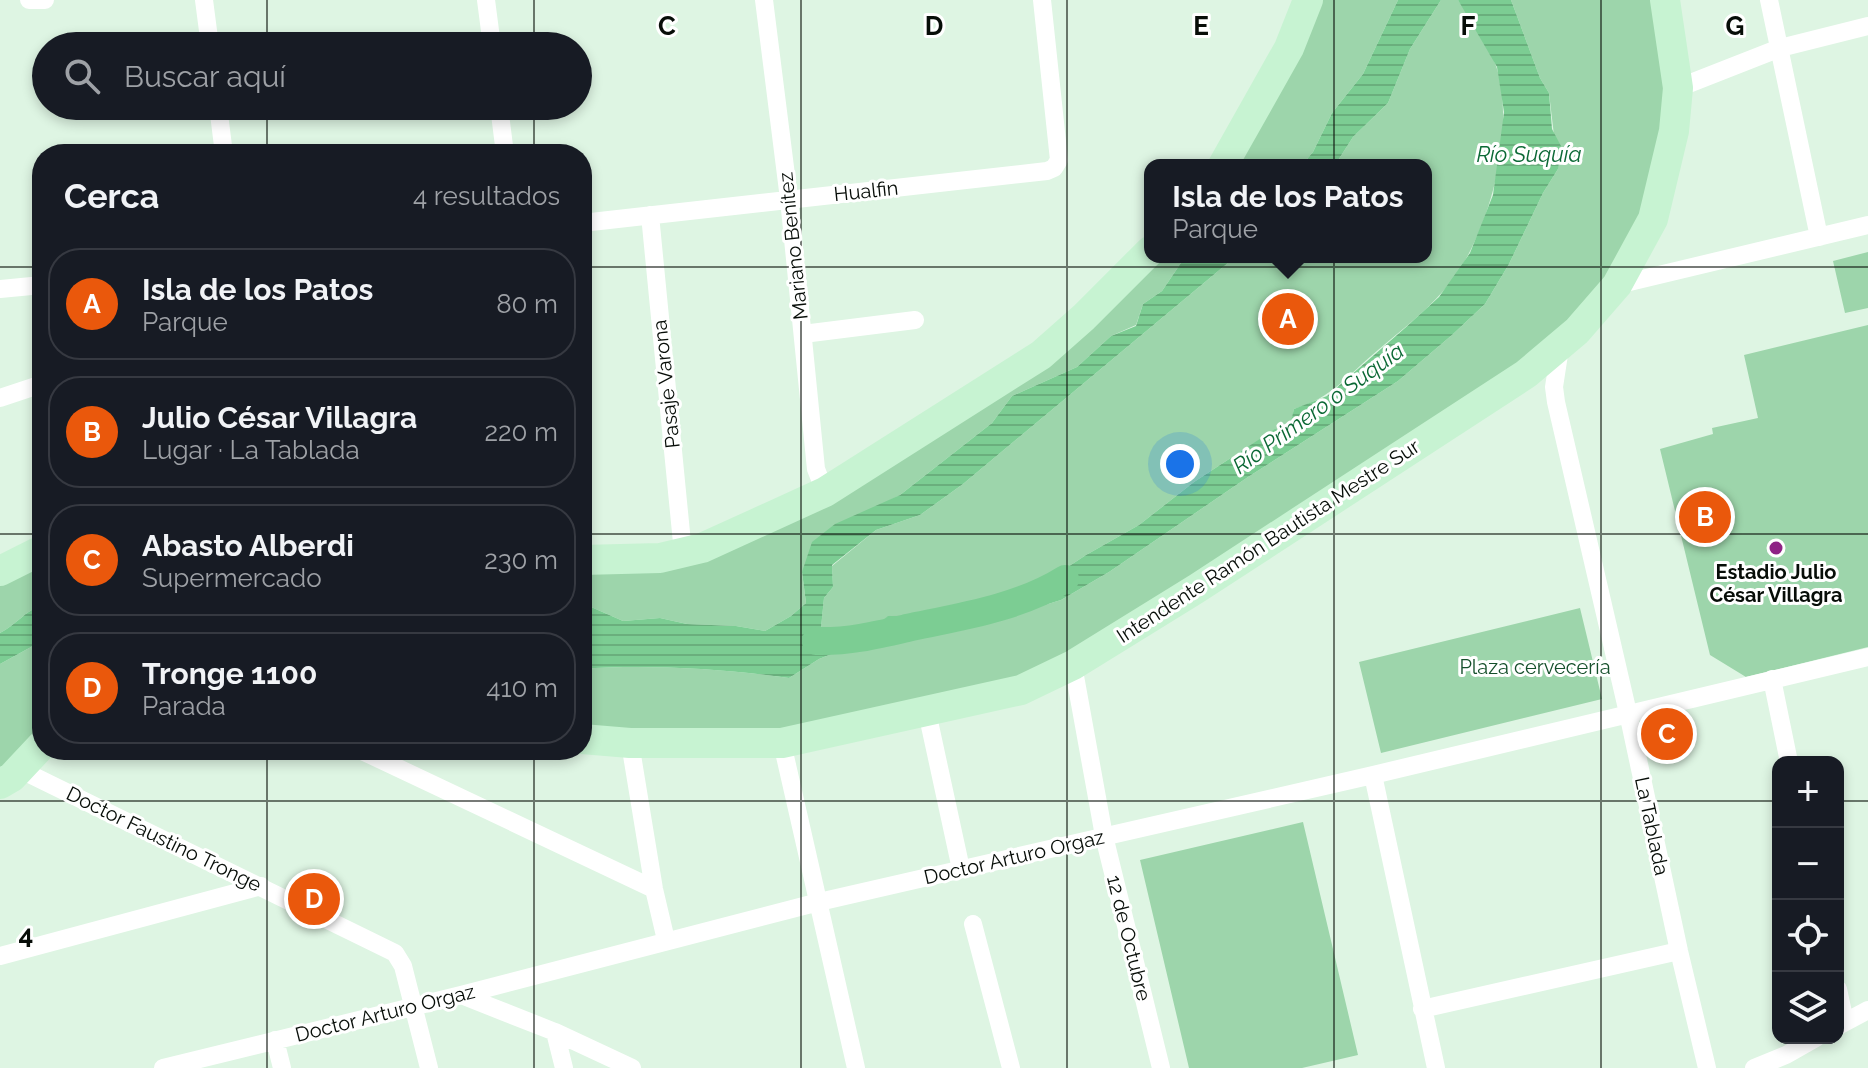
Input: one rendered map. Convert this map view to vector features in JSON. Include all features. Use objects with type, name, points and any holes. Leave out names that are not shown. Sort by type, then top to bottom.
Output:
[{"type":"main road","points":[[1226,159],[1289,48],[1308,0]]},
{"type":"main road","name":"Intendente Ramón Bautista Mestre Sur","points":[[592,740],[630,743],[782,743],[1021,690],[1073,665],[1196,589],[1526,374],[1560,348],[1617,285],[1645,238],[1661,196],[1674,131],[1678,88],[1665,0]]},
{"type":"main road","points":[[592,560],[660,558],[702,548],[825,492],[1041,355],[1144,257]]},
{"type":"main road","points":[[0,571],[32,555]]},
{"type":"main road","points":[[10,776],[32,755]]},
{"type":"street","points":[[29,0],[45,0]]},
{"type":"street","points":[[204,0],[208,32]]},
{"type":"street","points":[[486,0],[490,32]]},
{"type":"street","name":"Mariano Benítez","points":[[764,0],[789,199],[816,469],[825,492]]},
{"type":"street","name":"Hualfin","points":[[592,222],[1032,173],[1054,168],[1059,160],[1042,0]]},
{"type":"street","points":[[1769,0],[1819,237]]},
{"type":"street","points":[[1678,88],[1780,48],[1868,26]]},
{"type":"street","points":[[220,120],[223,144]]},
{"type":"street","points":[[501,120],[504,144]]},
{"type":"street","name":"Pasaje Varona","points":[[650,215],[683,553]]},
{"type":"street","points":[[1617,285],[1868,225]]},
{"type":"street","points":[[0,289],[32,286]]},
{"type":"street","points":[[803,334],[915,320]]},
{"type":"street","name":"La Tablada","points":[[1560,348],[1554,387],[1556,402],[1707,1068]]},
{"type":"street","points":[[0,398],[32,387]]},
{"type":"street","name":"Doctor Arturo Orgaz","points":[[163,1068],[819,902],[1868,657]]},
{"type":"street","name":"12 de Octubre","points":[[1073,665],[1104,836],[1161,1068]]},
{"type":"street","points":[[1772,679],[1788,756]]},
{"type":"street","points":[[927,712],[961,869]]},
{"type":"street","points":[[630,743],[654,889],[666,940]]},
{"type":"street","points":[[782,743],[856,1068]]},
{"type":"street","points":[[381,760],[654,889]]},
{"type":"street","points":[[1373,775],[1436,1068]]},
{"type":"street","name":"Doctor Faustino Tronge","points":[[10,776],[261,886],[395,953],[403,966],[414,1006]]},
{"type":"street","points":[[0,956],[261,886]]},
{"type":"street","points":[[973,924],[1011,1068]]},
{"type":"street","points":[[1422,1009],[1679,951]]},
{"type":"street","points":[[461,995],[555,1032],[632,1068]]},
{"type":"street","points":[[414,1006],[429,1068]]},
{"type":"street","points":[[1844,1023],[1868,1010]]},
{"type":"street","points":[[555,1032],[564,1068]]},
{"type":"street","points":[[275,1040],[282,1068]]},
{"type":"street","points":[[1754,1068],[1805,1044]]},
{"type":"green space","points":[[1308,0],[1398,0],[1363,74],[1332,113],[1307,159],[1226,159]]},
{"type":"green space","points":[[1441,0],[1458,0],[1490,52],[1502,94],[1501,149],[1488,206],[1467,258],[1436,299],[1339,385],[1319,399],[1294,409],[1289,434],[1246,448],[1194,482],[1139,525],[1086,555],[1032,594],[1008,607],[983,614],[889,616],[858,640],[839,637],[821,628],[824,598],[833,587],[832,566],[876,530],[920,515],[963,484],[1228,263],[1432,263],[1432,159],[1339,159],[1353,137],[1388,103],[1410,49]]},
{"type":"green space","points":[[1511,0],[1665,0],[1661,196],[1577,331],[1073,665],[801,740],[592,739],[592,669],[686,668],[789,678],[834,653],[876,647],[914,636],[959,631],[1061,600],[1109,572],[1248,477],[1398,381],[1485,304],[1558,169],[1549,93],[1540,78]]},
{"type":"green space","points":[[1868,252],[1868,308],[1845,313],[1833,261]]},
{"type":"green space","points":[[1144,262],[1181,263],[1162,291],[1143,304],[1136,325],[1111,336],[1077,367],[1012,396],[992,423],[900,495],[879,506],[802,572],[806,603],[791,616],[765,631],[687,624],[660,618],[623,621],[592,607],[592,559],[702,548],[1041,355]]},
{"type":"green space","name":"Estadio Julio César Villagra","points":[[1868,325],[1868,647],[1746,677],[1710,655],[1660,449],[1713,434],[1712,428],[1758,418],[1744,355]]},
{"type":"green space","points":[[32,555],[32,610],[0,633],[0,571]]},
{"type":"green space","name":"Plaza cervecería","points":[[1580,608],[1602,699],[1381,753],[1359,662]]},
{"type":"green space","points":[[32,646],[32,754],[0,784],[0,664]]},
{"type":"green space","points":[[1303,822],[1358,1055],[1302,1068],[1189,1068],[1140,860]]},
{"type":"water","points":[[1398,0],[1441,0],[1410,49],[1388,103],[1353,137],[1339,159],[1307,159],[1332,113],[1363,74]]},
{"type":"water","name":"Río Suquía","points":[[1458,0],[1511,0],[1540,78],[1549,93],[1552,129],[1561,146],[1558,169],[1485,304],[1398,381],[1248,477],[1109,572],[1061,600],[959,631],[914,636],[876,647],[834,653],[789,678],[686,668],[592,669],[592,607],[623,621],[660,618],[687,624],[765,631],[791,616],[806,603],[802,572],[812,542],[835,524],[900,495],[992,423],[1012,396],[1077,367],[1111,336],[1136,326],[1143,304],[1162,291],[1181,263],[1228,263],[963,484],[920,515],[876,530],[832,565],[833,587],[824,598],[821,628],[839,637],[858,640],[888,616],[983,614],[1008,607],[1032,594],[1086,555],[1139,525],[1194,482],[1275,429],[1288,433],[1294,409],[1327,396],[1405,328],[1439,297],[1470,253],[1493,195],[1504,112],[1497,67]]},
{"type":"water","points":[[31,611],[32,646],[0,664],[0,633]]},
{"type":"waterway","name":"Río Primero o Suquía","points":[[816,641],[862,638],[988,610],[1028,597],[1065,579]]},
{"type":"place","name":"Isla de los Patos","points":[[1288,319]]},
{"type":"place","name":"Julio César Villagra","points":[[1705,517]]},
{"type":"place","name":"Estadio Julio César Villagra","points":[[1776,548]]},
{"type":"place","name":"Abasto Alberdi","points":[[1667,734]]},
{"type":"place","name":"Tronge 1100","points":[[314,899]]}]
